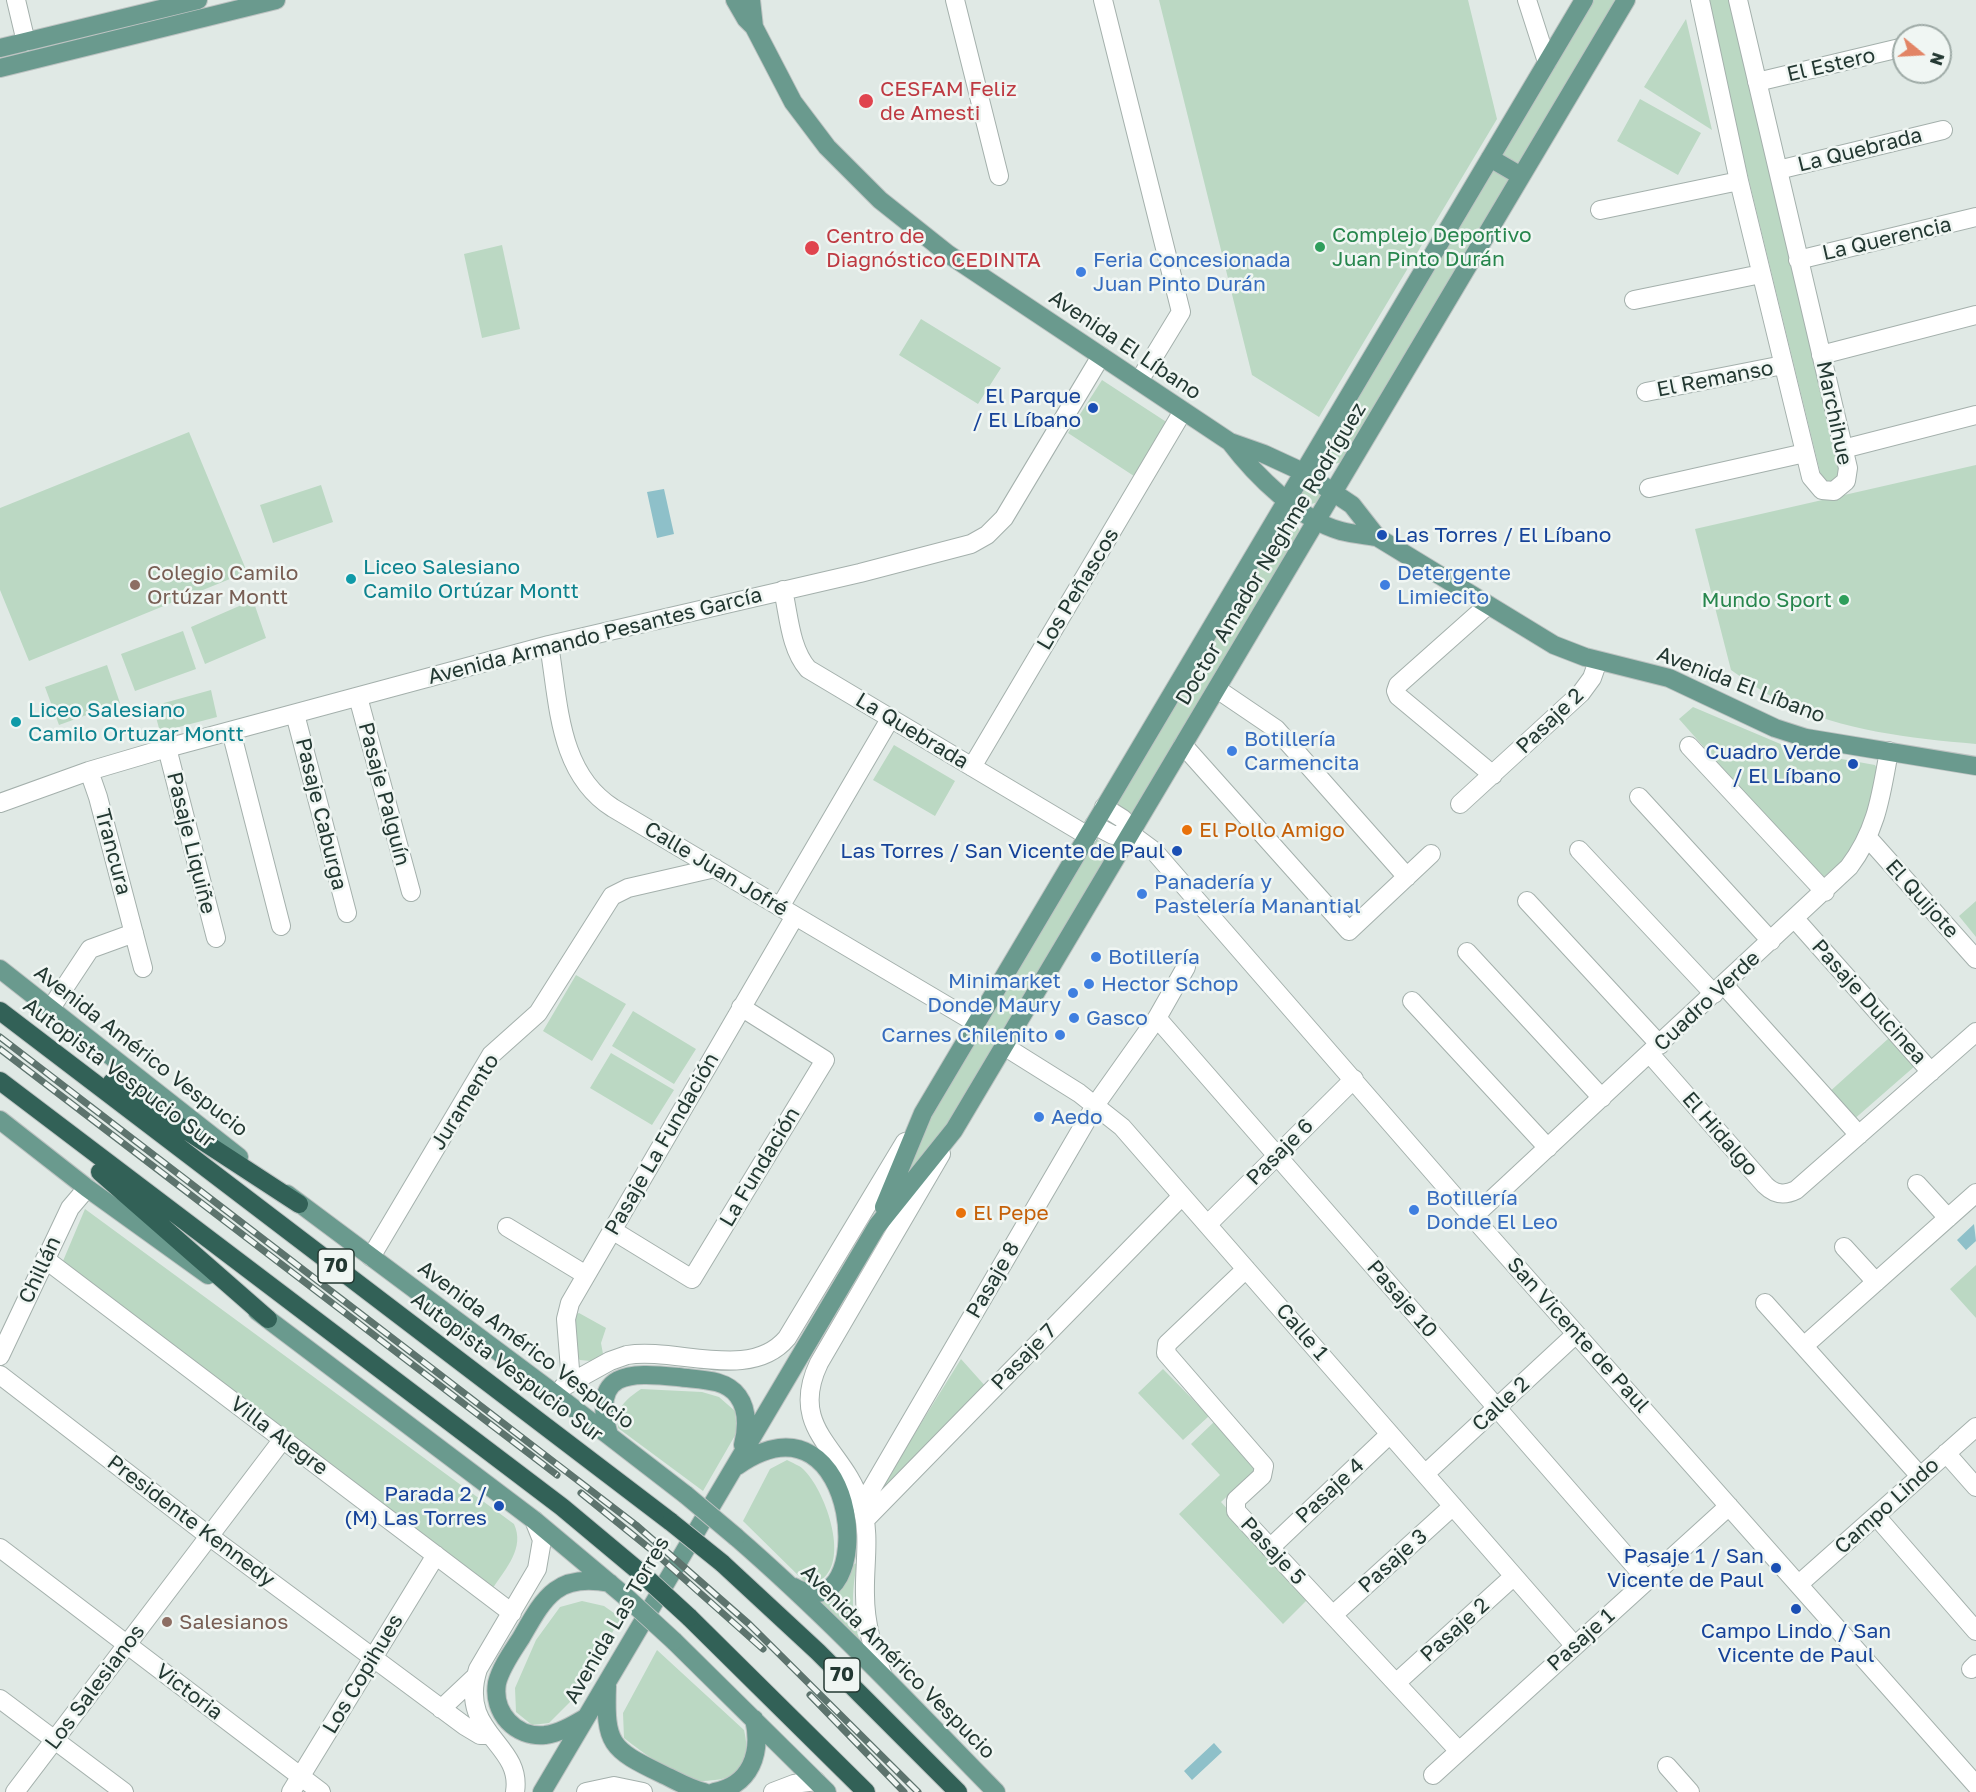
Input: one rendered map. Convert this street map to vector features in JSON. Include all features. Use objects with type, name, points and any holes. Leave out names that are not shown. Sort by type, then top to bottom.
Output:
[{"type":"highway","points":[[0,1010],[299,1204]]},
{"type":"highway","name":"Autopista Vespucio Sur","points":[[0,1010],[722,1563],[827,1660],[958,1792]]},
{"type":"highway","points":[[0,1082],[268,1319]]},
{"type":"highway","points":[[0,1082],[554,1502],[641,1573],[689,1617],[866,1792]]},
{"type":"main road","points":[[0,48],[198,0]]},
{"type":"main road","points":[[0,68],[276,0]]},
{"type":"main road","name":"Avenida El Líbano","points":[[735,0],[754,27],[780,82],[821,139],[863,184],[925,237],[1230,442],[1264,454],[1303,472],[1352,505],[1377,537],[1488,606],[1554,645],[1598,661],[1669,678],[1796,735],[1825,742],[1976,766]]},
{"type":"main road","name":"Avenida El Líbano","points":[[751,0],[754,27]]},
{"type":"main road","name":"Doctor Amador Neghme Rodríguez","points":[[877,1226],[923,1113],[1584,0]]},
{"type":"main road","name":"Doctor Amador Neghme Rodríguez","points":[[731,1471],[877,1226],[954,1130],[1626,0]]},
{"type":"main road","points":[[1490,158],[1521,176]]},
{"type":"main road","name":"Avenida El Líbano","points":[[1230,442],[1253,472],[1286,500],[1339,530],[1377,537]]},
{"type":"main road","name":"Avenida Américo Vespucio","points":[[0,969],[299,1204],[555,1394],[686,1495],[788,1583],[996,1792]]},
{"type":"main road","points":[[0,1120],[87,1188],[268,1319],[534,1520],[610,1583],[674,1641],[821,1786]]},
{"type":"main road","points":[[609,1435],[604,1417],[605,1399],[612,1386],[624,1377],[639,1373],[714,1382],[734,1392],[744,1409],[746,1428],[741,1455]]},
{"type":"main road","points":[[731,1471],[765,1450],[787,1446],[805,1452],[819,1463],[838,1491],[845,1511],[849,1534],[848,1555],[841,1573],[830,1586],[816,1592],[798,1589],[788,1583]]},
{"type":"main road","name":"Avenida Las Torres","points":[[542,1792],[731,1471]]},
{"type":"main road","points":[[587,1717],[549,1734],[523,1732],[514,1727],[502,1714],[496,1697],[497,1683],[537,1610],[552,1592],[570,1581],[610,1583]]},
{"type":"main road","points":[[607,1681],[607,1727],[617,1748],[639,1763],[704,1792]]},
{"type":"main road","points":[[714,1792],[734,1785],[751,1767],[758,1747],[754,1719]]},
{"type":"street","points":[[16,0],[26,42]]},
{"type":"street","points":[[955,0],[999,176]]},
{"type":"street","points":[[1102,0],[1181,312],[1138,381]]},
{"type":"street","points":[[1527,0],[1547,62]]},
{"type":"street","name":"Marchihue","points":[[1700,0],[1739,181],[1805,453],[1815,485],[1822,490],[1834,491],[1846,482],[1848,468],[1738,0]]},
{"type":"street","name":"El Estero","points":[[1757,82],[1892,50]]},
{"type":"street","name":"La Quebrada","points":[[1778,170],[1943,130]]},
{"type":"street","points":[[1600,210],[1739,181]]},
{"type":"street","name":"La Querencia","points":[[1798,260],[1976,217]]},
{"type":"street","points":[[1634,300],[1761,274]]},
{"type":"street","points":[[1821,355],[1976,315]]},
{"type":"street","name":"Avenida Armando Pesantes García","points":[[0,803],[89,771],[167,748],[549,645],[951,551],[987,535],[1004,518],[1101,356]]},
{"type":"street","name":"El Remanso","points":[[1646,392],[1784,365]]},
{"type":"street","name":"Los Peñascos","points":[[972,767],[1183,411]]},
{"type":"street","points":[[1843,449],[1976,415]]},
{"type":"street","points":[[1649,488],[1805,453]]},
{"type":"street","name":"La Quebrada","points":[[783,590],[799,659],[808,669],[972,767],[1091,830]]},
{"type":"street","points":[[1488,606],[1398,685],[1396,691],[1398,696],[1493,775]]},
{"type":"street","name":"Calle Juan Jofré","points":[[549,645],[568,752],[586,786],[613,808],[976,1023]]},
{"type":"street","name":"Pasaje 2","points":[[1460,804],[1581,693],[1592,678],[1598,661]]},
{"type":"street","points":[[1217,689],[1276,729],[1407,877]]},
{"type":"street","name":"Pasaje Palguín","points":[[358,697],[411,892]]},
{"type":"street","name":"Pasaje Caburga","points":[[296,714],[347,913]]},
{"type":"street","points":[[788,912],[890,718]]},
{"type":"street","points":[[231,731],[281,926]]},
{"type":"street","points":[[1183,745],[1349,931],[1431,854]]},
{"type":"street","points":[[1689,746],[1825,892]]},
{"type":"street","name":"Pasaje Liquiñe","points":[[167,748],[216,938]]},
{"type":"street","name":"Cuadro Verde","points":[[1473,1217],[1771,941],[1801,925],[1825,892],[1849,867],[1869,838],[1878,809],[1889,751]]},
{"type":"street","name":"Trancura","points":[[89,771],[98,797],[143,968]]},
{"type":"street","points":[[1640,797],[1771,941]]},
{"type":"street","name":"San Vicente de Paul","points":[[1104,807],[1123,819],[1131,834],[1154,851],[1473,1217],[1976,1785]]},
{"type":"street","name":"San Vicente de Paul","points":[[1091,830],[1113,835],[1131,834]]},
{"type":"street","name":"El Quijote","points":[[1869,838],[1976,959]]},
{"type":"street","points":[[1580,850],[1719,989],[1859,1135],[1976,1032]]},
{"type":"street","name":"Juramento","points":[[371,1257],[491,1055],[538,1013],[612,896],[628,888],[715,868]]},
{"type":"street","name":"El Hidalgo","points":[[1527,901],[1655,1049],[1663,1069],[1765,1185],[1780,1194],[1796,1190],[1859,1135]]},
{"type":"street","name":"Pasaje La Fundación","points":[[571,1382],[567,1311],[741,1007],[788,912]]},
{"type":"street","name":"Pasaje Dulcinea","points":[[1801,925],[1931,1072]]},
{"type":"street","points":[[51,1008],[90,949],[134,933]]},
{"type":"street","points":[[1467,952],[1602,1098]]},
{"type":"street","name":"Pasaje 8","points":[[863,1512],[1096,1104],[1157,1018],[1186,967]]},
{"type":"street","points":[[1412,1001],[1548,1148]]},
{"type":"street","name":"La Fundación","points":[[612,1230],[692,1279],[825,1060],[741,1007]]},
{"type":"street","name":"Pasaje 10","points":[[1157,1018],[1647,1580]]},
{"type":"street","name":"Calle 1","points":[[1004,1046],[1096,1104],[1122,1127],[1575,1646]]},
{"type":"street","name":"Pasaje 6","points":[[1208,1224],[1354,1080]]},
{"type":"street","name":"Doctor Amador Neghme Rodríguez","points":[[555,1394],[571,1382],[627,1355],[747,1360],[760,1358],[777,1348],[788,1338],[923,1113]]},
{"type":"street","name":"Doctor Amador Neghme Rodríguez","points":[[883,1676],[873,1648],[865,1609],[863,1512],[851,1481],[815,1429],[809,1407],[811,1384],[819,1363],[908,1215],[954,1130]]},
{"type":"street","points":[[1917,1184],[1948,1218]]},
{"type":"street","name":"Chillán","points":[[0,1356],[70,1208],[87,1188]]},
{"type":"street","points":[[1805,1345],[1976,1192]]},
{"type":"street","name":"Pasaje 7","points":[[863,1512],[1182,1196]]},
{"type":"street","points":[[507,1227],[586,1275]]},
{"type":"street","points":[[1844,1246],[1876,1282]]},
{"type":"street","name":"Villa Alegre","points":[[45,1259],[512,1613]]},
{"type":"street","name":"Pasaje 5","points":[[1246,1269],[1170,1340],[1165,1348],[1168,1357],[1262,1463],[1264,1473],[1239,1497],[1234,1505],[1236,1511],[1459,1751]]},
{"type":"street","points":[[1765,1303],[1920,1476]]},
{"type":"street","name":"Calle 2","points":[[1425,1474],[1576,1334]]},
{"type":"street","name":"Presidente Kennedy","points":[[0,1375],[209,1536],[470,1730],[489,1735]]},
{"type":"street","name":"Campo Lindo","points":[[1799,1584],[1976,1427]]},
{"type":"street","name":"Pasaje 4","points":[[1270,1548],[1390,1434]]},
{"type":"street","name":"Los Salesianos","points":[[15,1792],[283,1439]]},
{"type":"street","points":[[1946,1453],[1976,1487]]},
{"type":"street","name":"Pasaje 3","points":[[1333,1615],[1454,1506]]},
{"type":"street","name":"Pasaje 1","points":[[1433,1775],[1729,1506]]},
{"type":"street","points":[[1876,1516],[1976,1631]]},
{"type":"street","points":[[441,1708],[476,1677],[540,1560],[542,1540],[534,1520]]},
{"type":"street","name":"Victoria","points":[[0,1548],[127,1645],[296,1784],[321,1792]]},
{"type":"street","name":"Los Copihues","points":[[296,1784],[436,1555]]},
{"type":"street","name":"Pasaje 2","points":[[1396,1683],[1514,1576]]},
{"type":"street","points":[[476,1677],[475,1705],[489,1735],[511,1761],[516,1774],[515,1792]]},
{"type":"street","points":[[0,1699],[124,1792]]},
{"type":"street","points":[[1667,1766],[1682,1789]]},
{"type":"street","points":[[586,1792],[614,1786],[643,1792]]},
{"type":"street","points":[[773,1792],[785,1786],[821,1786]]},
{"type":"green space","name":"Complejo Deportivo Juan Pinto Durán","points":[[1159,0],[1468,0],[1497,119],[1319,417],[1252,375]]},
{"type":"green space","points":[[1593,0],[1617,0],[1342,462],[1331,465],[1326,461],[1324,453]]},
{"type":"green space","points":[[1710,0],[1730,0],[1842,480],[1829,483],[1821,476],[1707,8]]},
{"type":"green space","points":[[1686,19],[1712,130],[1644,87]]},
{"type":"green space","points":[[1640,99],[1701,133],[1678,175],[1617,141]]},
{"type":"green space","points":[[502,245],[520,329],[482,338],[464,254]]},
{"type":"green space","points":[[921,319],[1001,368],[978,404],[899,355]]},
{"type":"green space","points":[[1102,380],[1171,425],[1137,478],[1068,433]]},
{"type":"green space","points":[[189,432],[247,572],[29,661],[0,590],[0,508]]},
{"type":"green space","name":"Mundo Sport","points":[[1976,465],[1976,744],[1877,732],[1829,720],[1782,702],[1731,670],[1695,529]]},
{"type":"green space","points":[[1311,484],[1318,487],[1321,494],[1318,501],[1311,504],[1304,501],[1301,494],[1304,487]]},
{"type":"green space","points":[[321,485],[333,522],[273,543],[260,505]]},
{"type":"green space","points":[[1289,521],[1296,524],[1300,531],[1131,814],[1116,803],[1284,522]]},
{"type":"green space","points":[[253,600],[266,638],[205,664],[191,627]]},
{"type":"green space","points":[[183,631],[196,669],[135,691],[121,654]]},
{"type":"green space","points":[[107,665],[120,703],[59,725],[45,687]]},
{"type":"green space","points":[[211,690],[217,717],[160,732],[153,706]]},
{"type":"green space","points":[[1693,707],[1797,751],[1875,765],[1881,776],[1865,832],[1844,860],[1821,879],[1679,719]]},
{"type":"green space","points":[[894,745],[955,781],[935,816],[873,780]]},
{"type":"green space","points":[[1095,838],[1111,849],[944,1134],[913,1172],[906,1169],[919,1136]]},
{"type":"green space","points":[[1976,901],[1976,937],[1959,916]]},
{"type":"green space","points":[[576,975],[626,1004],[592,1061],[543,1031]]},
{"type":"green space","points":[[633,1011],[696,1049],[674,1084],[612,1046]]},
{"type":"green space","points":[[1889,1038],[1915,1066],[1852,1121],[1827,1094]]},
{"type":"green space","points":[[611,1053],[674,1090],[652,1125],[590,1088]]},
{"type":"green space","points":[[85,1209],[514,1524],[517,1533],[516,1550],[493,1588],[63,1261]]},
{"type":"green space","points":[[1976,1265],[1976,1318],[1950,1289]]},
{"type":"green space","points":[[579,1313],[606,1328],[601,1343],[603,1354],[591,1361],[580,1360],[574,1354],[574,1315]]},
{"type":"green space","points":[[961,1359],[987,1388],[877,1494]]},
{"type":"green space","points":[[1163,1369],[1209,1416],[1183,1440],[1138,1393]]},
{"type":"green space","points":[[641,1389],[702,1392],[719,1397],[735,1411],[737,1432],[703,1491],[618,1428],[620,1409]]},
{"type":"green space","points":[[1214,1422],[1257,1468],[1221,1502],[1309,1598],[1283,1624],[1179,1514],[1220,1475],[1191,1444]]},
{"type":"green space","points":[[787,1460],[801,1468],[811,1478],[826,1507],[834,1541],[834,1557],[830,1570],[821,1580],[807,1584],[743,1521],[770,1469]]},
{"type":"green space","points":[[857,1563],[853,1603],[857,1633],[861,1643],[817,1601],[849,1566]]},
{"type":"green space","points":[[582,1601],[604,1606],[621,1618],[570,1702],[549,1723],[532,1725],[516,1712],[515,1688],[536,1640],[560,1607]]},
{"type":"green space","points":[[657,1650],[744,1730],[746,1757],[740,1770],[734,1775],[704,1781],[688,1778],[659,1763],[624,1738],[623,1713]]},
{"type":"water","points":[[664,489],[674,534],[657,538],[647,492]]},
{"type":"water","points":[[1974,1224],[1976,1241],[1966,1250],[1957,1240]]},
{"type":"water","points":[[1214,1743],[1222,1752],[1192,1780],[1184,1771]]},
{"type":"railway","points":[[0,1037],[636,1525],[749,1624],[918,1792]]},
{"type":"railway","points":[[0,1049],[557,1475]]},
{"type":"railway","points":[[581,1493],[654,1552],[763,1649]]},
{"type":"railway","points":[[810,1695],[904,1792]]},
{"type":"place","name":"CESFAM Feliz de Amesti","points":[[866,101]]},
{"type":"place","name":"Complejo Deportivo Juan Pinto Durán","points":[[1320,247]]},
{"type":"place","name":"Centro de Diagnóstico CEDINTA","points":[[812,248]]},
{"type":"place","name":"Feria Concesionada Juan Pinto Durán","points":[[1081,272]]},
{"type":"place","name":"El Parque / El Líbano","points":[[1093,408]]},
{"type":"place","name":"Las Torres / El Líbano","points":[[1382,535]]},
{"type":"place","name":"Liceo Salesiano Camilo Ortúzar Montt","points":[[351,579]]},
{"type":"place","name":"Colegio Camilo Ortúzar Montt","points":[[135,585]]},
{"type":"place","name":"Detergente Limiecito","points":[[1385,585]]},
{"type":"place","name":"Mundo Sport","points":[[1844,600]]},
{"type":"place","name":"Liceo Salesiano Camilo Ortuzar Montt","points":[[16,722]]},
{"type":"place","name":"Botillería Carmencita","points":[[1232,751]]},
{"type":"place","name":"Cuadro Verde / El Líbano","points":[[1853,764]]},
{"type":"place","name":"El Pollo Amigo","points":[[1187,830]]},
{"type":"place","name":"Las Torres / San Vicente de Paul","points":[[1177,851]]},
{"type":"place","name":"Panadería y Pastelería Manantial","points":[[1142,894]]},
{"type":"place","name":"Botillería","points":[[1096,957]]},
{"type":"place","name":"Hector Schop","points":[[1089,984]]},
{"type":"place","name":"Minimarket Donde Maury","points":[[1073,993]]},
{"type":"place","name":"Gasco","points":[[1074,1018]]},
{"type":"place","name":"Carnes Chilenito","points":[[1060,1035]]},
{"type":"place","name":"Aedo","points":[[1039,1117]]},
{"type":"place","name":"Botillería Donde El Leo","points":[[1414,1210]]},
{"type":"place","name":"El Pepe","points":[[961,1213]]},
{"type":"place","name":"Parada 2 / (M) Las Torres","points":[[499,1506]]},
{"type":"place","name":"Pasaje 1 / San Vicente de Paul","points":[[1776,1568]]},
{"type":"place","name":"Campo Lindo / San Vicente de Paul","points":[[1796,1609]]},
{"type":"place","name":"Salesianos","points":[[167,1622]]}]
